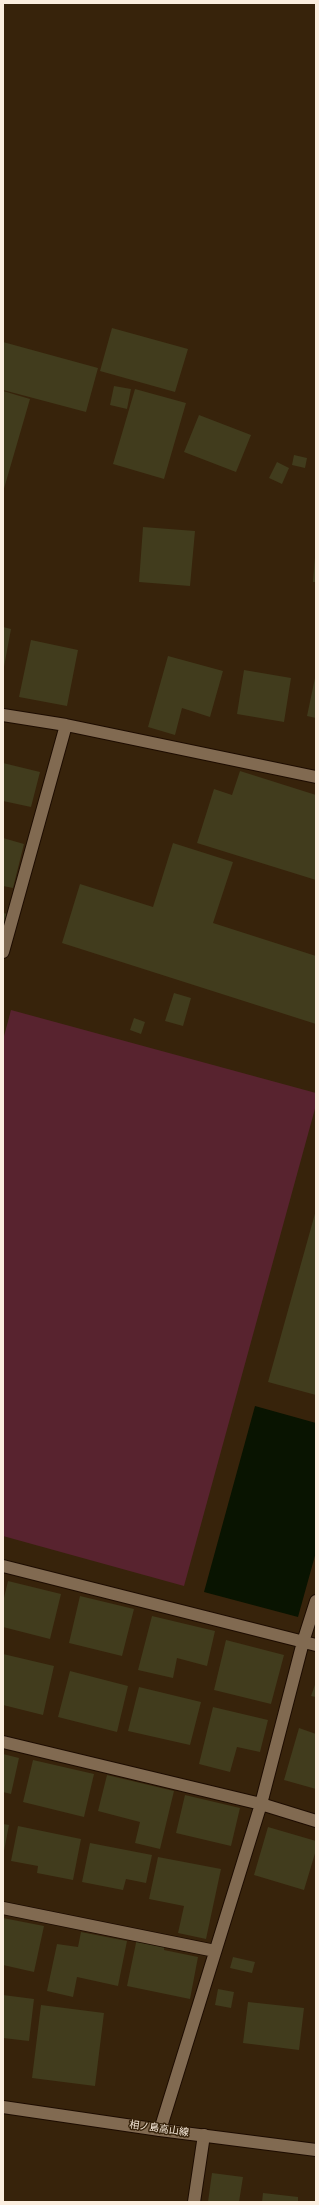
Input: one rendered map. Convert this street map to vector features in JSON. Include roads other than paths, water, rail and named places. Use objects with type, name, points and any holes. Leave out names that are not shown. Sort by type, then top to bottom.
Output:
[{"type":"street","points":[[3,715],[66,725],[316,777]]},
{"type":"street","points":[[3,952],[66,725]]},
{"type":"street","points":[[3,1566],[316,1645]]},
{"type":"street","points":[[160,2130],[261,1804],[303,1642],[316,1601]]},
{"type":"street","points":[[3,1742],[261,1804],[316,1821]]},
{"type":"street","points":[[3,1908],[215,1951]]},
{"type":"street","name":"相ノ島高山線","points":[[3,2106],[160,2130],[316,2150]]},
{"type":"street","points":[[194,2202],[204,2135]]}]
